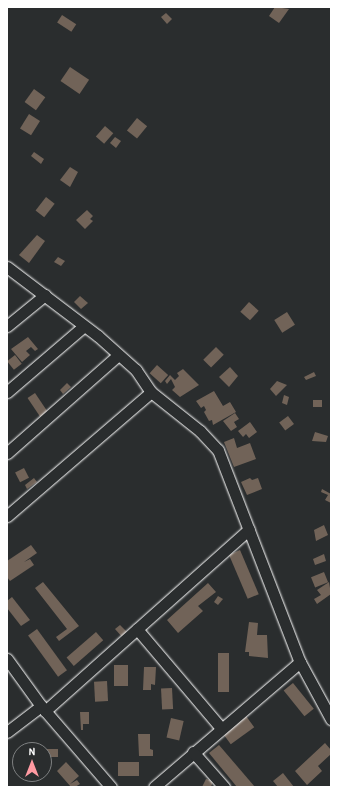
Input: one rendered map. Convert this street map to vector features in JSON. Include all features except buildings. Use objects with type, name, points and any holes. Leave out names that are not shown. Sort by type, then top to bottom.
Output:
[{"type":"street","points":[[7,267],[98,336],[118,356],[136,370],[151,392],[200,431],[218,450],[300,662],[331,719]]},
{"type":"street","points":[[7,326],[45,296]]},
{"type":"street","points":[[7,392],[84,326]]},
{"type":"street","points":[[7,453],[118,356]]},
{"type":"street","points":[[7,516],[151,392]]},
{"type":"street","points":[[7,732],[43,708],[137,628],[249,529]]},
{"type":"street","points":[[137,628],[222,728]]},
{"type":"street","points":[[7,659],[43,708],[111,787]]},
{"type":"street","points":[[154,787],[192,752],[300,662]]},
{"type":"street","points":[[192,752],[224,787]]}]
